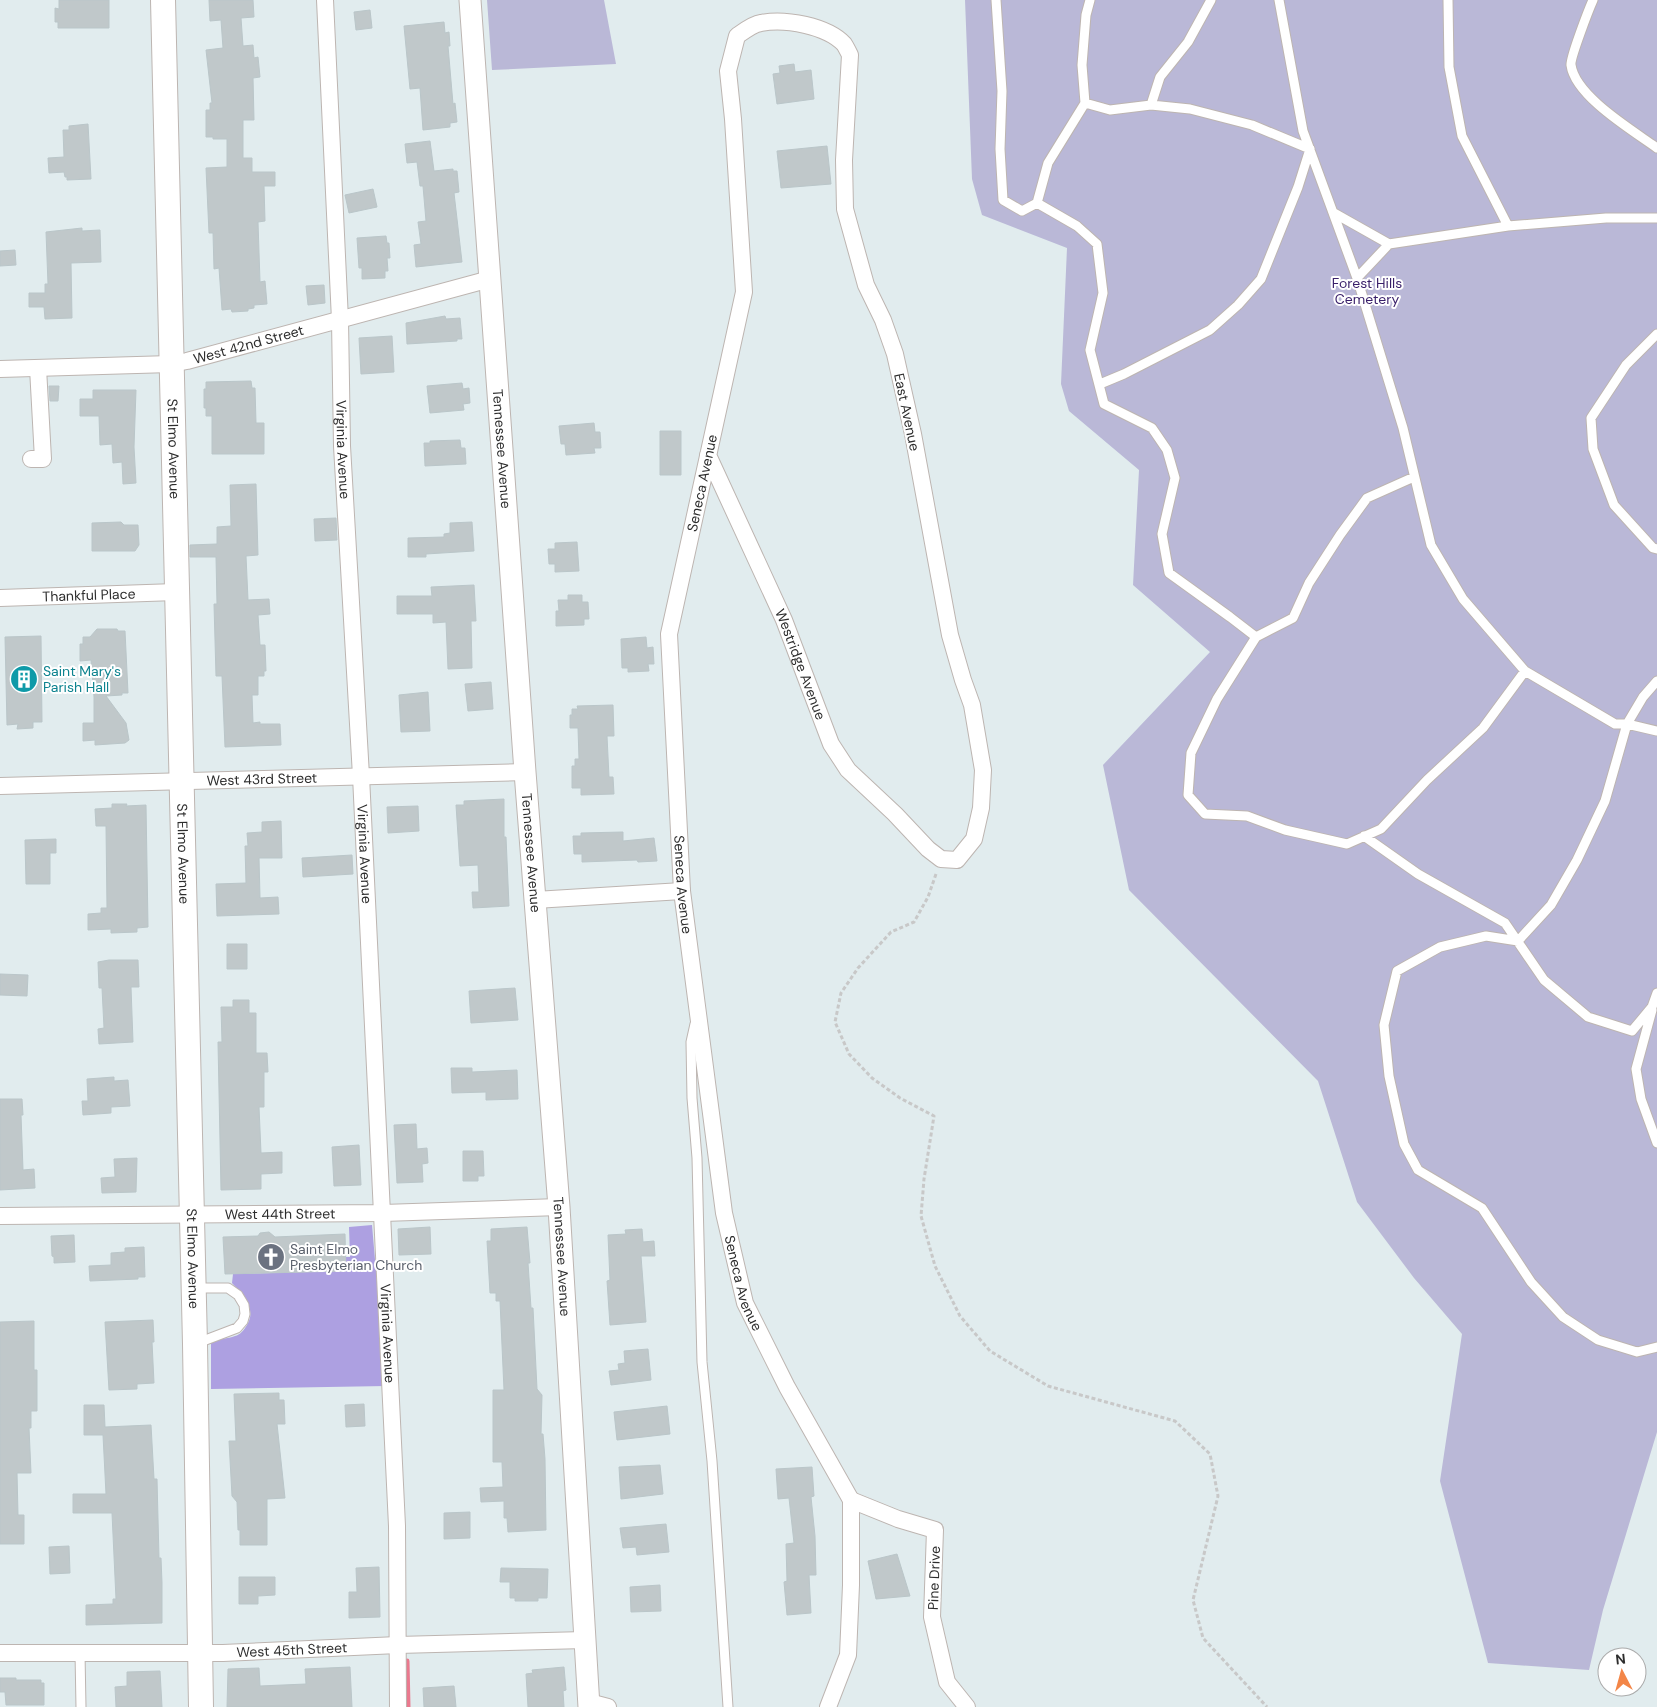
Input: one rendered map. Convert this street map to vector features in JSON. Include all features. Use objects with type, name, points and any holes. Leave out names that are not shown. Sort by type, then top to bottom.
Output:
[{"type":"main road","name":"St Elmo Avenue","points":[[163,0],[195,1344],[201,1707]]},
{"type":"street","name":"Virginia Avenue","points":[[325,0],[340,320],[342,446],[361,775],[397,1526],[398,1707]]},
{"type":"street","name":"Tennessee Avenue","points":[[470,0],[525,772],[559,1208],[585,1640],[595,1705]]},
{"type":"street","name":"East Avenue","points":[[737,36],[759,23],[782,21],[807,24],[833,36],[844,44],[850,54],[844,160],[845,209],[866,286],[884,320],[895,354],[913,434],[950,634],[972,705],[983,770],[980,808],[974,840],[957,860],[941,859]]},
{"type":"street","name":"Seneca Avenue","points":[[737,36],[728,71],[733,119],[744,292],[669,634],[682,891],[724,1213],[745,1303],[787,1387],[851,1500],[851,1585],[848,1654],[828,1707]]},
{"type":"street","name":"West 42nd Street","points":[[0,369],[187,362],[490,279]]},
{"type":"street","points":[[31,459],[43,458],[38,368]]},
{"type":"street","name":"Westridge Avenue","points":[[708,455],[784,620],[831,744],[848,770],[895,814],[928,849],[941,859]]},
{"type":"street","name":"Thankful Place","points":[[0,598],[176,592]]},
{"type":"street","name":"West 43rd Street","points":[[0,786],[525,772]]},
{"type":"street","points":[[535,900],[682,891]]},
{"type":"street","name":"West 44th Street","points":[[0,1216],[383,1213],[559,1208]]},
{"type":"street","name":"Pine Drive","points":[[851,1500],[898,1519],[935,1530],[932,1617],[947,1682],[967,1707]]},
{"type":"street","name":"West 45th Street","points":[[0,1653],[223,1653],[398,1644],[585,1640]]},
{"type":"lane","points":[[996,0],[1002,91],[1000,149],[1003,200],[1022,211],[1037,203],[1048,163],[1085,103],[1082,65],[1086,15],[1090,0]]},
{"type":"lane","points":[[1151,105],[1160,77],[1188,42],[1211,0]]},
{"type":"lane","points":[[1279,0],[1303,131],[1357,278],[1403,428],[1431,545],[1462,599],[1525,671],[1615,724],[1627,724],[1657,731]]},
{"type":"lane","points":[[1448,0],[1449,67],[1462,136],[1508,226]]},
{"type":"lane","points":[[1592,0],[1570,64],[1578,85],[1614,118],[1657,148]]},
{"type":"lane","points":[[1085,103],[1110,110],[1151,105],[1190,109],[1252,124],[1310,149]]},
{"type":"lane","points":[[1100,384],[1124,374],[1210,330],[1238,305],[1261,279],[1298,187],[1310,149]]},
{"type":"lane","points":[[1037,203],[1077,226],[1097,244],[1103,293],[1090,350],[1104,404],[1152,428],[1167,450],[1175,478],[1162,534],[1169,573],[1256,637]]},
{"type":"lane","points":[[1334,213],[1389,244],[1508,226],[1606,218],[1657,218]]},
{"type":"lane","points":[[1357,278],[1389,244]]},
{"type":"lane","points":[[1657,334],[1626,365],[1591,418],[1593,449],[1614,505],[1653,548],[1657,549]]},
{"type":"lane","points":[[1414,477],[1367,498],[1309,583],[1293,618],[1256,637],[1217,698],[1191,753],[1188,795],[1205,814],[1247,816],[1285,830],[1347,844],[1380,829],[1427,780],[1483,728],[1525,671]]},
{"type":"lane","points":[[1518,941],[1551,905],[1577,860],[1605,801],[1627,724],[1642,697],[1657,681]]},
{"type":"lane","points":[[1364,836],[1418,874],[1505,923],[1544,980],[1588,1017],[1632,1031],[1652,1008]]},
{"type":"lane","points":[[1518,941],[1486,936],[1440,947],[1397,971],[1384,1025],[1389,1076],[1404,1144],[1418,1170],[1482,1208],[1531,1282],[1563,1317],[1598,1340],[1637,1352],[1657,1347]]},
{"type":"lane","points":[[1657,993],[1636,1069],[1641,1099],[1657,1143]]},
{"type":"lane","points":[[698,1013],[691,1042],[692,1098],[697,1158],[702,1362],[712,1461],[728,1707]]},
{"type":"lane","points":[[193,1288],[228,1288],[238,1295],[244,1305],[245,1314],[243,1321],[237,1328],[195,1344]]},
{"type":"lane","points":[[80,1653],[81,1707]]},
{"type":"path","points":[[941,859],[928,897],[914,922],[891,932],[858,968],[841,993],[835,1022],[849,1054],[872,1078],[900,1098],[934,1116],[924,1179],[921,1216],[935,1266],[960,1316],[990,1351],[1048,1386],[1175,1421],[1210,1454],[1218,1496],[1193,1600],[1204,1638],[1267,1707]]},
{"type":"shaded area","points":[[372,1225],[386,1386],[211,1389],[211,1340],[239,1335],[245,1329],[250,1319],[250,1308],[247,1302],[232,1283],[233,1274],[345,1271],[346,1257],[350,1257],[349,1227]]},
{"type":"green space","points":[[487,0],[604,0],[616,64],[492,70]]},
{"type":"green space","name":"Forest Hills Cemetery","points":[[965,0],[1657,0],[1657,1432],[1603,1610],[1589,1670],[1488,1663],[1440,1481],[1462,1334],[1414,1278],[1357,1202],[1318,1081],[1129,890],[1103,765],[1210,652],[1133,585],[1139,470],[1069,411],[1061,384],[1067,248],[982,215],[972,179]]},
{"type":"building","points":[[59,0],[109,0],[109,28],[58,28],[58,22],[55,22],[55,8],[59,9]]},
{"type":"building","points":[[209,0],[253,0],[254,17],[241,18],[243,46],[253,45],[254,58],[258,57],[260,77],[253,78],[254,120],[243,120],[243,158],[252,158],[252,172],[275,172],[275,186],[264,186],[265,221],[258,222],[260,282],[265,281],[267,304],[254,305],[254,308],[248,309],[248,311],[232,312],[231,309],[222,310],[219,268],[214,269],[213,233],[209,233],[206,168],[227,167],[227,139],[206,137],[206,110],[210,110],[210,103],[212,103],[206,50],[223,48],[221,20],[210,21]]},
{"type":"building","points":[[370,10],[372,28],[356,30],[354,12]]},
{"type":"building","points":[[444,22],[445,33],[449,32],[450,46],[448,46],[453,104],[455,103],[457,122],[450,123],[450,127],[423,130],[420,88],[410,89],[404,26]]},
{"type":"building","points":[[794,64],[795,72],[811,70],[814,99],[777,104],[773,74],[780,73],[779,66]]},
{"type":"building","points":[[88,124],[91,179],[67,180],[64,172],[49,173],[48,158],[64,157],[63,130],[69,130],[69,126]]},
{"type":"building","points":[[430,141],[434,171],[453,169],[453,171],[457,171],[459,192],[454,193],[462,262],[416,267],[414,245],[421,244],[418,222],[426,221],[423,186],[420,186],[417,162],[407,163],[405,144]]},
{"type":"building","points":[[827,146],[831,184],[781,188],[777,151]]},
{"type":"building","points":[[373,189],[377,207],[349,213],[345,195]]},
{"type":"building","points":[[82,228],[82,231],[100,230],[101,262],[71,263],[72,318],[45,319],[44,307],[29,307],[29,293],[45,293],[45,284],[48,284],[46,232]]},
{"type":"building","points":[[386,236],[387,243],[389,243],[390,258],[387,258],[388,271],[385,271],[385,278],[362,279],[362,268],[359,268],[357,238]]},
{"type":"building","points":[[15,250],[16,265],[0,266],[0,251]]},
{"type":"building","points":[[324,285],[325,303],[308,305],[306,286]]},
{"type":"building","points":[[445,316],[446,319],[460,318],[462,339],[457,339],[457,341],[407,344],[406,323]]},
{"type":"building","points":[[392,336],[394,372],[361,374],[359,338]]},
{"type":"building","points":[[251,381],[252,388],[255,388],[256,423],[264,423],[264,454],[212,454],[212,416],[206,416],[206,408],[204,408],[206,382]]},
{"type":"building","points":[[462,383],[463,389],[469,388],[470,403],[463,404],[464,410],[430,413],[427,386]]},
{"type":"building","points":[[49,386],[59,386],[58,401],[50,401]]},
{"type":"building","points":[[93,390],[136,390],[134,447],[136,483],[123,484],[122,462],[113,463],[112,444],[100,445],[99,416],[80,416],[80,399],[93,399]]},
{"type":"building","points":[[594,423],[595,432],[600,432],[601,448],[594,448],[595,453],[566,455],[565,444],[561,444],[559,426]]},
{"type":"building","points":[[660,431],[681,431],[681,475],[660,475]]},
{"type":"building","points":[[460,440],[461,448],[465,448],[466,464],[425,466],[424,443]]},
{"type":"building","points":[[256,484],[258,555],[246,556],[248,600],[269,599],[270,614],[258,615],[260,645],[265,645],[266,671],[264,671],[264,676],[258,676],[258,695],[252,695],[253,723],[280,724],[281,745],[225,747],[222,676],[216,676],[214,604],[217,604],[216,557],[190,557],[190,545],[217,544],[217,527],[231,526],[230,485]]},
{"type":"building","points":[[336,518],[337,540],[315,541],[314,519]]},
{"type":"building","points":[[121,522],[124,525],[138,525],[139,545],[135,551],[92,551],[92,523]]},
{"type":"building","points":[[472,522],[474,551],[426,554],[426,557],[408,557],[408,538],[444,537],[444,534],[450,533],[450,523]]},
{"type":"building","points":[[577,542],[579,571],[555,572],[555,564],[549,564],[548,549],[555,549],[555,543]]},
{"type":"building","points":[[474,585],[476,621],[471,621],[472,668],[448,669],[446,622],[433,623],[433,614],[397,614],[397,596],[432,596],[431,587]]},
{"type":"building","points":[[568,595],[582,595],[582,602],[588,602],[589,619],[584,619],[584,625],[556,626],[556,611],[559,611],[558,600],[568,600]]},
{"type":"building","points":[[97,629],[125,631],[128,693],[106,696],[126,723],[129,740],[125,743],[95,745],[95,740],[83,741],[83,723],[94,723],[94,697],[91,660],[80,661],[80,644],[83,644],[83,637],[90,637]]},
{"type":"building","name":"Saint Mary's Parish Hall","points":[[41,636],[42,722],[33,722],[33,728],[17,729],[18,724],[7,725],[5,637]]},
{"type":"building","points":[[646,637],[647,648],[653,647],[654,664],[648,664],[649,671],[628,672],[628,668],[622,668],[621,639]]},
{"type":"building","points":[[491,682],[493,709],[468,711],[465,684]]},
{"type":"building","points":[[428,692],[430,731],[401,732],[399,695]]},
{"type":"building","points":[[613,705],[614,736],[607,736],[609,777],[613,777],[614,794],[581,795],[581,788],[572,788],[572,766],[575,766],[575,759],[579,759],[578,728],[570,728],[572,709],[578,709],[577,706]]},
{"type":"building","points":[[504,799],[504,837],[506,837],[509,906],[473,908],[472,892],[479,892],[478,865],[460,866],[456,805],[464,805],[464,801]]},
{"type":"building","points":[[112,804],[127,804],[126,806],[146,805],[148,927],[137,928],[137,932],[111,933],[111,929],[88,930],[88,914],[101,913],[101,908],[107,908],[106,826],[96,826],[95,809],[112,808]]},
{"type":"building","points":[[418,806],[419,831],[388,833],[387,807]]},
{"type":"building","points":[[281,821],[282,858],[259,858],[260,898],[278,897],[279,914],[217,916],[216,884],[246,883],[245,846],[248,846],[247,833],[262,832],[262,822]]},
{"type":"building","points":[[623,832],[623,841],[654,838],[657,861],[582,862],[582,854],[574,854],[573,836],[581,836],[581,833]]},
{"type":"building","points":[[56,839],[56,853],[50,853],[50,884],[26,884],[25,840]]},
{"type":"building","points":[[352,855],[353,874],[303,877],[302,858]]},
{"type":"building","points":[[227,944],[247,944],[247,969],[227,969]]},
{"type":"building","points":[[138,960],[139,987],[131,987],[133,1042],[99,1044],[98,1029],[104,1028],[102,988],[99,988],[98,962]]},
{"type":"building","points":[[0,974],[28,975],[27,996],[0,995]]},
{"type":"building","points":[[515,988],[518,1020],[471,1023],[469,991]]},
{"type":"building","points":[[233,1000],[249,1000],[249,1013],[256,1013],[256,1053],[267,1053],[268,1072],[264,1072],[264,1107],[259,1107],[261,1153],[282,1152],[282,1173],[261,1174],[261,1189],[221,1190],[218,1042],[222,1042],[221,1007],[233,1007]]},
{"type":"building","points":[[451,1068],[472,1068],[472,1072],[517,1070],[518,1099],[486,1100],[486,1092],[452,1093]]},
{"type":"building","points":[[114,1077],[114,1081],[128,1080],[130,1106],[111,1107],[111,1113],[83,1115],[82,1101],[88,1101],[87,1079]]},
{"type":"building","points":[[0,1099],[22,1099],[23,1170],[34,1169],[35,1188],[0,1190]]},
{"type":"building","points":[[416,1124],[417,1149],[427,1148],[428,1163],[422,1164],[423,1182],[397,1183],[394,1125]]},
{"type":"building","points":[[359,1145],[361,1185],[334,1186],[332,1147]]},
{"type":"building","points":[[463,1151],[483,1151],[484,1176],[478,1176],[478,1181],[463,1181]]},
{"type":"building","points":[[137,1158],[136,1192],[102,1193],[101,1178],[115,1177],[114,1159]]},
{"type":"building","points":[[430,1227],[431,1254],[399,1255],[398,1229]]},
{"type":"building","points":[[527,1227],[537,1389],[542,1395],[541,1434],[543,1434],[545,1459],[546,1530],[508,1532],[507,1518],[504,1518],[504,1501],[481,1502],[480,1488],[503,1487],[502,1462],[493,1462],[493,1390],[504,1390],[500,1301],[496,1301],[496,1293],[490,1293],[487,1241],[491,1241],[491,1229]]},
{"type":"building","points":[[642,1229],[643,1242],[654,1241],[655,1256],[641,1256],[646,1322],[610,1325],[607,1281],[610,1280],[608,1235],[626,1234],[625,1230]]},
{"type":"building","points":[[269,1232],[275,1237],[345,1234],[346,1271],[225,1274],[223,1237],[258,1236],[260,1233]]},
{"type":"building","points":[[74,1235],[75,1262],[54,1263],[51,1236]]},
{"type":"building","points":[[144,1247],[145,1277],[90,1281],[89,1266],[111,1265],[111,1253],[125,1252],[125,1248]]},
{"type":"building","points":[[153,1320],[154,1383],[137,1384],[137,1389],[109,1390],[105,1322]]},
{"type":"building","points":[[34,1321],[34,1370],[37,1370],[37,1411],[31,1411],[31,1428],[29,1428],[31,1473],[17,1473],[18,1515],[24,1515],[24,1544],[0,1544],[0,1322]]},
{"type":"building","points":[[648,1349],[651,1380],[611,1385],[609,1371],[619,1370],[618,1364],[625,1363],[624,1351]]},
{"type":"building","points":[[279,1393],[279,1400],[284,1400],[285,1424],[277,1424],[285,1498],[267,1499],[267,1545],[240,1545],[237,1502],[232,1496],[229,1441],[236,1441],[234,1394]]},
{"type":"building","points":[[364,1404],[365,1426],[346,1427],[345,1405]]},
{"type":"building","points":[[84,1405],[104,1405],[105,1427],[151,1425],[154,1479],[157,1479],[162,1623],[86,1625],[86,1605],[113,1604],[113,1599],[116,1599],[112,1513],[73,1513],[73,1494],[106,1494],[103,1435],[84,1435]]},
{"type":"building","points":[[667,1406],[670,1434],[617,1440],[614,1412]]},
{"type":"building","points":[[660,1465],[663,1494],[621,1499],[619,1467]]},
{"type":"building","points":[[812,1467],[814,1496],[811,1497],[816,1575],[809,1575],[811,1613],[787,1615],[784,1582],[787,1581],[786,1544],[794,1543],[789,1498],[778,1499],[776,1469]]},
{"type":"building","points":[[470,1512],[470,1538],[444,1539],[444,1513]]},
{"type":"building","points":[[666,1524],[669,1552],[637,1555],[636,1547],[623,1548],[620,1528]]},
{"type":"building","points":[[69,1546],[70,1573],[50,1574],[49,1547]]},
{"type":"building","points":[[897,1554],[910,1596],[876,1599],[868,1561]]},
{"type":"building","points":[[379,1567],[380,1617],[349,1618],[349,1592],[357,1592],[356,1568]]},
{"type":"building","points":[[501,1568],[548,1569],[547,1598],[538,1598],[538,1601],[515,1601],[515,1598],[510,1598],[510,1582],[500,1582]]},
{"type":"building","points":[[239,1577],[275,1577],[275,1595],[258,1596],[258,1604],[239,1604]]},
{"type":"building","points":[[660,1585],[661,1611],[631,1612],[630,1587]]},
{"type":"building","points":[[350,1667],[352,1707],[227,1707],[228,1669],[259,1668],[260,1686],[306,1684],[305,1669]]},
{"type":"building","points":[[564,1667],[566,1690],[563,1691],[564,1707],[528,1707],[526,1674],[533,1673],[532,1670]]},
{"type":"building","points":[[160,1671],[162,1707],[116,1707],[115,1687],[127,1686],[127,1672]]},
{"type":"building","points":[[0,1678],[41,1680],[41,1683],[44,1683],[44,1705],[6,1705],[5,1692],[0,1692]]},
{"type":"building","points":[[454,1686],[456,1707],[424,1707],[423,1688]]},
{"type":"waterway","points":[[407,1661],[408,1707]]},
{"type":"place","name":"Saint Mary's Parish Hall","points":[[24,679]]},
{"type":"place","name":"Saint Elmo Presbyterian Church","points":[[271,1257]]}]
